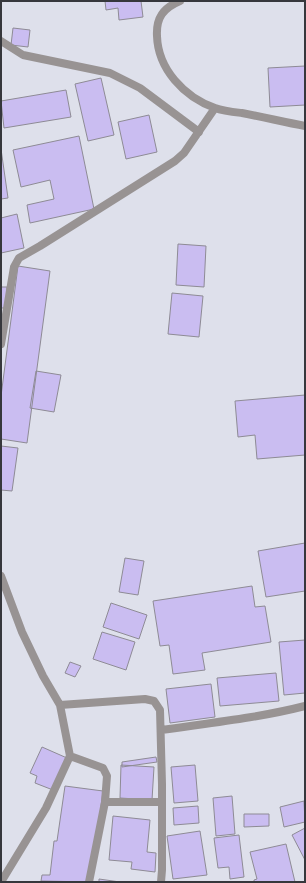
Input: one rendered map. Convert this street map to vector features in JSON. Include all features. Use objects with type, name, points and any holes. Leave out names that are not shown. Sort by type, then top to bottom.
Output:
[{"type":"street","points":[[180,1],[170,5],[163,11],[157,27],[158,50],[172,78],[194,97],[215,108],[305,126]]},
{"type":"street","points":[[1,41],[23,55],[110,73],[140,88],[199,132]]},
{"type":"street","points":[[1,344],[14,267],[19,258],[175,161],[184,153],[215,108]]},
{"type":"street","points":[[1,576],[22,632],[43,676],[60,705],[70,756],[46,808],[1,882]]},
{"type":"street","points":[[60,705],[149,699],[154,701],[160,710],[162,802],[161,882]]},
{"type":"street","points":[[161,730],[248,718],[278,713],[305,706]]},
{"type":"street","points":[[70,756],[103,768],[107,776],[105,802],[89,882]]},
{"type":"street","points":[[105,802],[162,802]]},
{"type":"building","points":[[105,1],[141,1],[143,17],[119,20],[118,8],[106,10]]},
{"type":"building","points":[[13,28],[30,30],[28,47],[11,45]]},
{"type":"building","points":[[305,66],[305,105],[270,107],[268,68]]},
{"type":"building","points":[[101,78],[114,135],[88,141],[75,84]]},
{"type":"building","points":[[66,90],[71,117],[4,128],[1,101]]},
{"type":"building","points":[[149,115],[157,152],[126,159],[118,122]]},
{"type":"building","points":[[79,136],[94,209],[30,223],[27,205],[54,199],[50,180],[21,187],[13,150]]},
{"type":"building","points":[[1,149],[8,198],[1,199]]},
{"type":"building","points":[[17,214],[24,248],[1,253],[1,218]]},
{"type":"building","points":[[178,244],[206,246],[204,287],[176,285]]},
{"type":"building","points":[[18,266],[50,271],[27,443],[1,439],[1,396]]},
{"type":"building","points":[[1,287],[7,287],[6,308],[1,308]]},
{"type":"building","points":[[172,293],[203,296],[199,337],[168,334]]},
{"type":"building","points":[[36,371],[61,375],[54,412],[30,408]]},
{"type":"building","points":[[305,395],[305,455],[257,459],[255,435],[238,437],[235,401]]},
{"type":"building","points":[[1,446],[18,448],[12,491],[1,490]]},
{"type":"building","points":[[305,543],[305,591],[266,597],[258,551]]},
{"type":"building","points":[[125,558],[144,561],[138,595],[119,592]]},
{"type":"building","points":[[252,586],[255,607],[265,606],[271,642],[202,653],[205,670],[173,674],[169,645],[160,646],[153,601]]},
{"type":"building","points":[[111,603],[147,615],[139,639],[103,627]]},
{"type":"building","points":[[102,632],[135,642],[126,670],[93,659]]},
{"type":"building","points":[[305,640],[305,693],[284,695],[279,642]]},
{"type":"building","points":[[70,662],[81,666],[75,677],[65,673]]},
{"type":"building","points":[[276,673],[279,701],[220,706],[217,678]]},
{"type":"building","points":[[211,684],[215,717],[170,723],[166,689]]},
{"type":"building","points":[[42,747],[67,758],[53,790],[35,783],[37,776],[30,773]]},
{"type":"building","points":[[156,757],[157,762],[122,767],[122,762]]},
{"type":"building","points":[[121,765],[154,767],[152,800],[120,798]]},
{"type":"building","points":[[195,765],[198,801],[174,803],[171,767]]},
{"type":"building","points":[[65,786],[103,791],[91,882],[41,881],[42,875],[50,875],[54,841],[57,841]]},
{"type":"building","points":[[232,796],[235,834],[216,836],[213,798]]},
{"type":"building","points":[[304,801],[305,822],[284,827],[280,807]]},
{"type":"building","points":[[198,806],[199,823],[174,825],[173,808]]},
{"type":"building","points":[[244,814],[269,814],[269,826],[244,827]]},
{"type":"building","points":[[113,816],[150,820],[147,852],[156,853],[155,872],[131,869],[132,862],[109,860]]},
{"type":"building","points":[[305,828],[305,860],[292,835]]},
{"type":"building","points":[[200,831],[207,875],[173,879],[167,836]]},
{"type":"building","points":[[239,835],[244,877],[230,879],[229,867],[218,868],[214,838]]},
{"type":"building","points":[[286,844],[295,882],[254,882],[254,880],[257,879],[250,852]]},
{"type":"building","points":[[99,879],[120,882],[99,882]]}]
